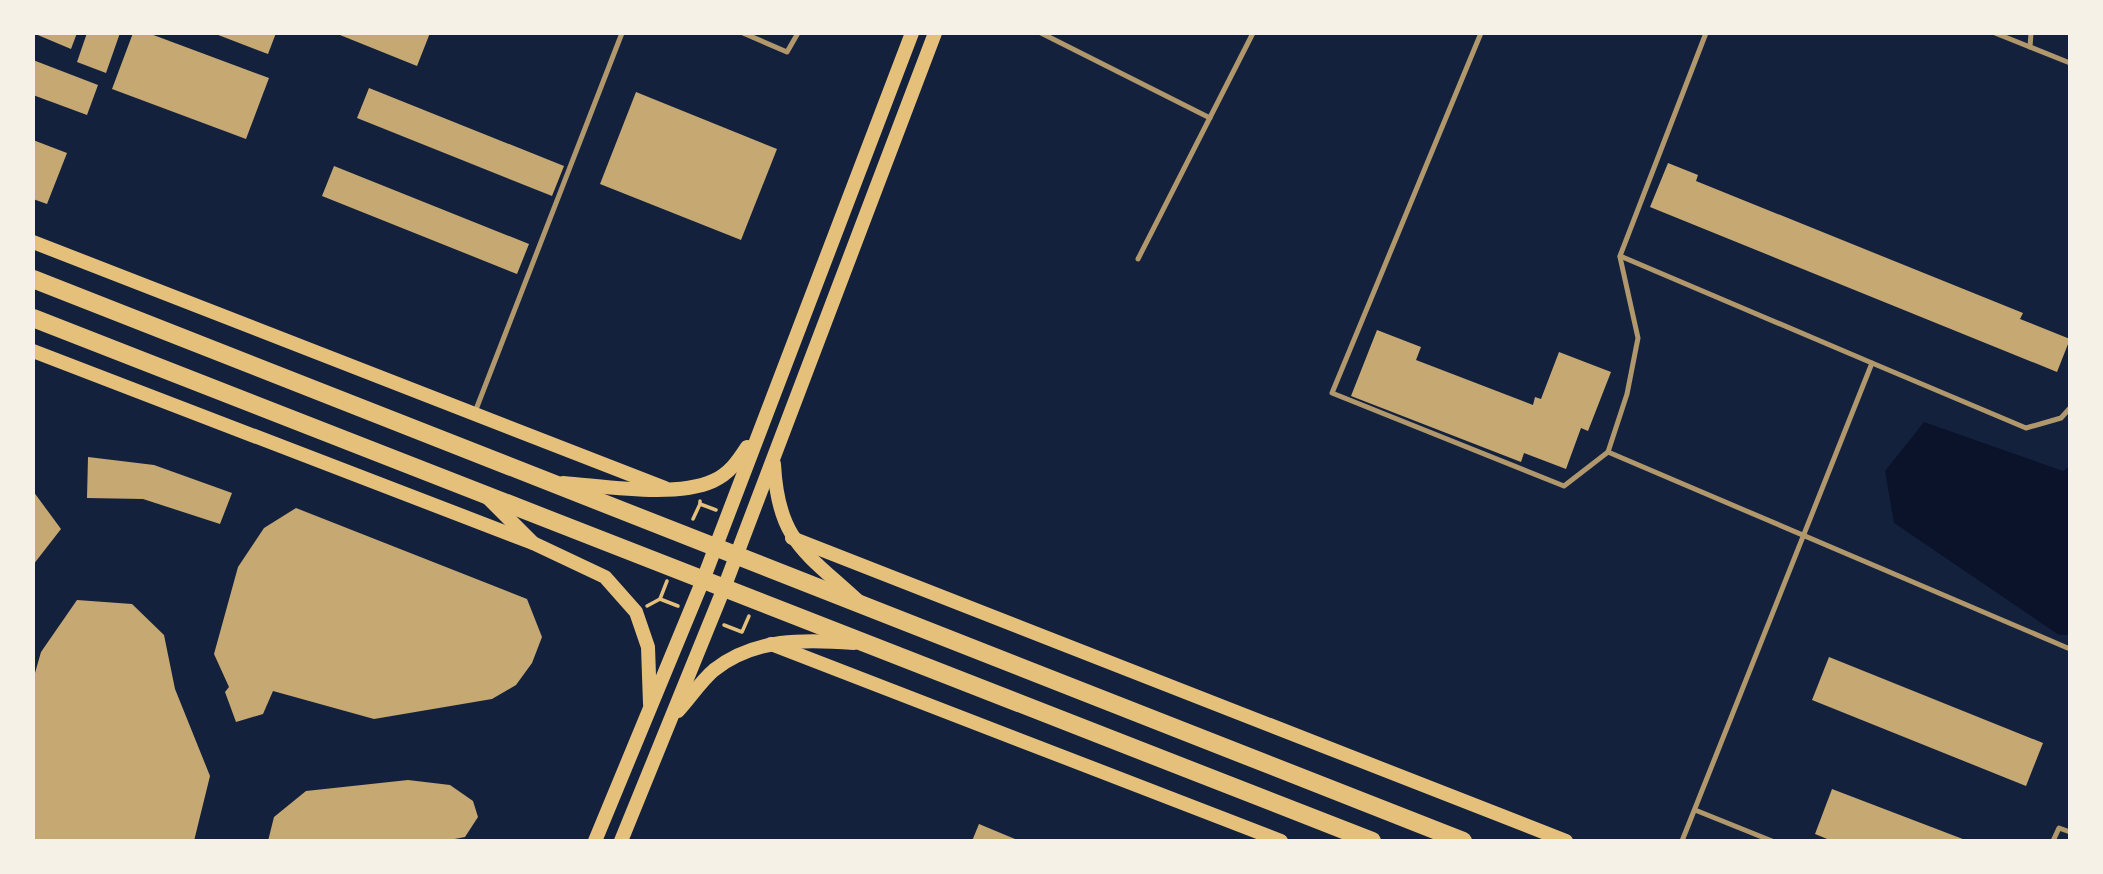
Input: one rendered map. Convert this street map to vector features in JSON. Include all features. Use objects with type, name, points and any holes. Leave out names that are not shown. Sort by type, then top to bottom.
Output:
[{"type":"main road","points":[[595,841],[703,580],[912,33]]},
{"type":"main road","points":[[621,841],[724,588],[936,33]]},
{"type":"main road","points":[[33,242],[665,488]]},
{"type":"main road","points":[[33,279],[1463,841]]},
{"type":"main road","points":[[33,318],[480,490],[1372,841]]},
{"type":"main road","points":[[33,351],[533,543],[605,577],[636,612],[648,648],[650,711]]},
{"type":"main road","points":[[552,482],[665,488],[715,480],[736,465],[762,426]]},
{"type":"main road","points":[[774,457],[776,495],[787,531],[864,606]]},
{"type":"main road","points":[[480,490],[533,543]]},
{"type":"main road","points":[[792,538],[1566,841]]},
{"type":"main road","points":[[670,719],[713,671],[751,649],[812,639],[869,645]]},
{"type":"main road","points":[[771,644],[1281,841]]},
{"type":"lane","points":[[474,414],[622,33]]},
{"type":"lane","points":[[743,33],[787,52],[798,33]]},
{"type":"lane","points":[[1041,33],[1210,118]]},
{"type":"lane","points":[[1138,259],[1253,33]]},
{"type":"lane","points":[[1481,33],[1332,393],[1564,486],[1608,452],[1628,394],[1638,338],[1620,257],[1706,33]]},
{"type":"lane","points":[[1995,33],[2070,63]]},
{"type":"lane","points":[[2030,47],[2031,33]]},
{"type":"lane","points":[[1620,257],[2026,428],[2062,418],[2070,408]]},
{"type":"lane","points":[[1682,841],[1872,363]]},
{"type":"lane","points":[[1608,452],[2070,649]]},
{"type":"lane","points":[[1695,810],[1772,841]]},
{"type":"lane","points":[[2053,841],[2059,828],[2070,832]]},
{"type":"water","points":[[1924,422],[2063,471],[2070,466],[2070,635],[2059,635],[1894,523],[1885,471]]},
{"type":"building","points":[[33,33],[77,33],[71,49]]},
{"type":"building","points":[[87,33],[120,33],[106,73],[77,62]]},
{"type":"building","points":[[133,33],[148,33],[269,78],[246,139],[112,89]]},
{"type":"building","points":[[213,33],[276,33],[268,54]]},
{"type":"building","points":[[335,33],[430,33],[417,66]]},
{"type":"building","points":[[33,60],[98,85],[87,115],[33,95]]},
{"type":"building","points":[[369,88],[564,166],[552,196],[357,118]]},
{"type":"building","points":[[636,92],[777,149],[741,240],[600,184]]},
{"type":"building","points":[[33,140],[67,153],[47,204],[33,199]]},
{"type":"building","points":[[1668,163],[1698,175],[1696,181],[2023,313],[2020,319],[2070,339],[2057,372],[1650,207]]},
{"type":"building","points":[[334,166],[529,244],[517,274],[322,196]]},
{"type":"building","points":[[1377,330],[1421,347],[1416,360],[1533,405],[1535,397],[1541,399],[1559,352],[1611,372],[1588,431],[1581,428],[1566,469],[1524,453],[1521,462],[1351,396]]},
{"type":"building","points":[[88,457],[154,465],[232,493],[220,524],[143,499],[87,498]]},
{"type":"building","points":[[33,491],[61,529],[33,565]]},
{"type":"building","points":[[296,508],[527,599],[542,637],[532,663],[516,685],[492,699],[374,719],[273,691],[263,714],[236,722],[225,692],[229,687],[214,654],[238,567],[264,528]]},
{"type":"building","points":[[77,600],[132,604],[164,635],[175,689],[210,776],[194,841],[33,841],[33,680],[41,652]]},
{"type":"building","points":[[1829,657],[2043,743],[2026,786],[1812,700]]},
{"type":"building","points":[[408,780],[450,785],[473,801],[478,817],[465,837],[444,841],[268,841],[274,817],[306,791]]},
{"type":"building","points":[[1832,789],[1968,841],[1832,841],[1815,834]]},
{"type":"building","points":[[979,824],[1020,841],[972,841]]}]
